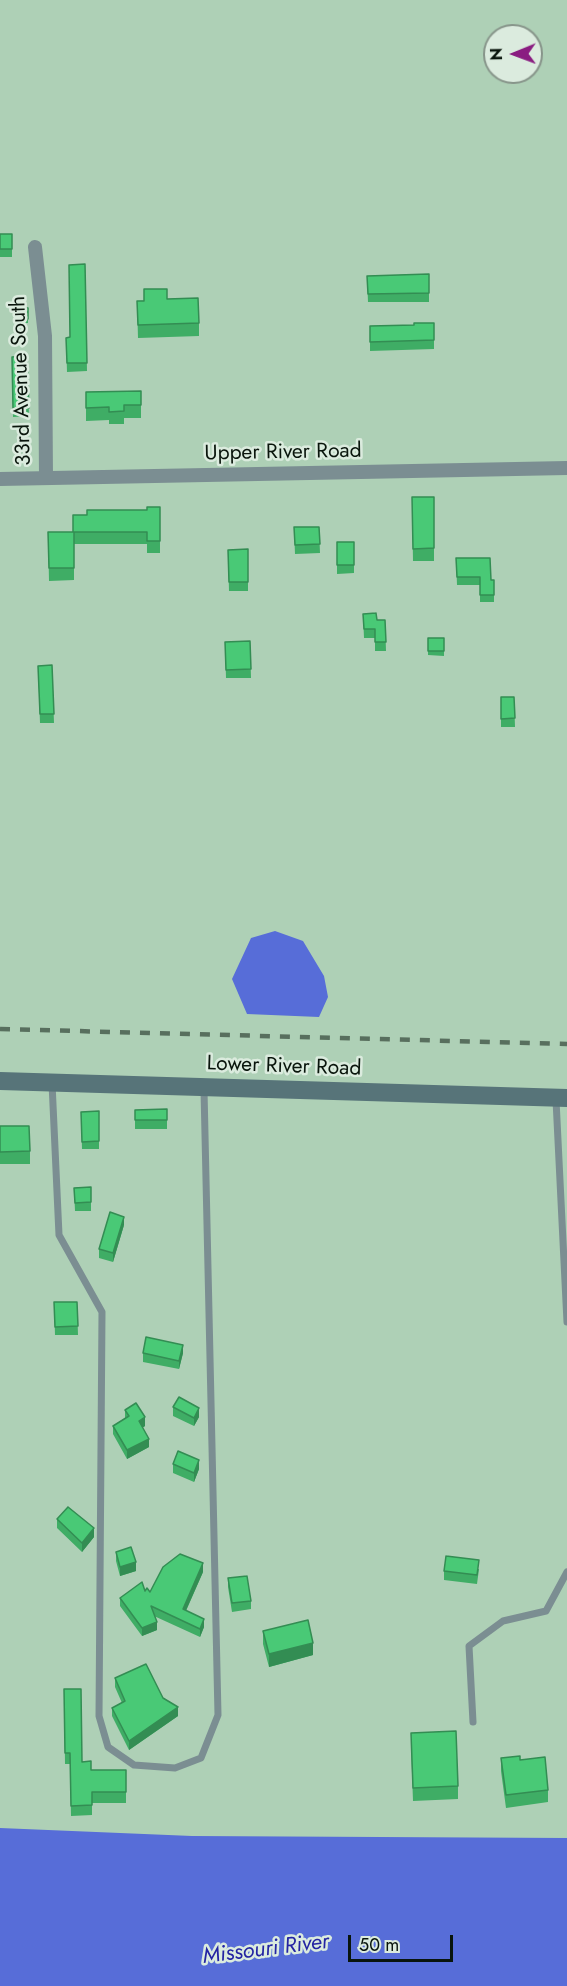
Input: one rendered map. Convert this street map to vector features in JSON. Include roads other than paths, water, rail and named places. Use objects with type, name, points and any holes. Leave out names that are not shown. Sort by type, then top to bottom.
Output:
[{"type":"street","name":"33rd Avenue South","points":[[35,247],[45,336],[46,478]]},
{"type":"street","name":"Upper River Road","points":[[0,479],[567,468]]},
{"type":"street","name":"Lower River Road","points":[[0,1081],[562,1097]]},
{"type":"lane","points":[[52,1082],[59,1235],[102,1312],[99,1716],[108,1747],[134,1765],[175,1768],[201,1758],[218,1715],[204,1087]]},
{"type":"lane","points":[[562,1097],[567,1322]]},
{"type":"lane","points":[[473,1722],[469,1646],[502,1621],[546,1611],[567,1572]]},
{"type":"water","points":[[275,931],[303,941],[324,976],[328,997],[319,1017],[247,1014],[232,979],[251,938]]},
{"type":"water","name":"Missouri River","points":[[0,1828],[192,1836],[567,1838],[567,1986],[0,1986]]},
{"type":"railway","points":[[0,1029],[567,1044]]}]
